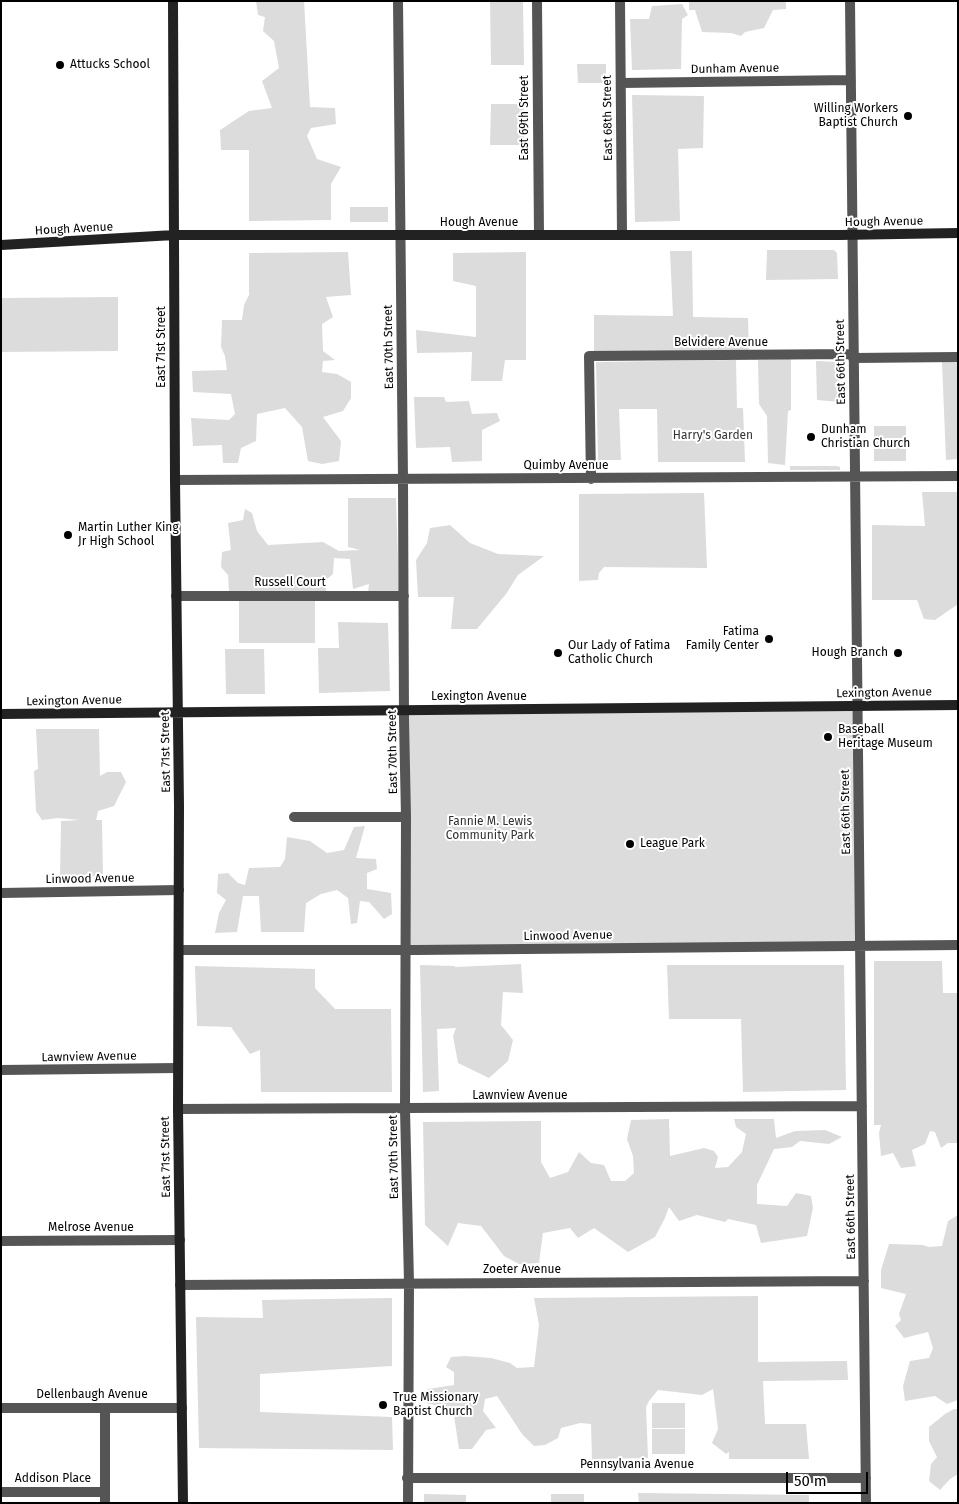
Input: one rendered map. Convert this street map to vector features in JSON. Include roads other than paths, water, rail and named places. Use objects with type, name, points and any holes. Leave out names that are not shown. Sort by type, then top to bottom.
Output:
[{"type":"street","name":"East 71st Street","points":[[173,1],[179,890],[178,1109],[183,1503]]},
{"type":"street","name":"East 70th Street","points":[[398,1],[406,817],[405,1109],[410,1283],[408,1503]]},
{"type":"street","name":"East 69th Street","points":[[537,1],[539,235]]},
{"type":"street","name":"East 68th Street","points":[[620,1],[622,235]]},
{"type":"street","name":"East 66th Street","points":[[850,1],[866,1503]]},
{"type":"street","name":"Dunham Avenue","points":[[621,82],[850,80]]},
{"type":"street","name":"Hough Avenue","points":[[1,246],[174,235],[852,235],[958,233]]},
{"type":"street","name":"Belvidere Avenue","points":[[591,479],[589,356],[958,357]]},
{"type":"street","name":"Quimby Avenue","points":[[175,480],[958,476]]},
{"type":"street","name":"Russell Court","points":[[176,596],[404,596]]},
{"type":"street","name":"Lexington Avenue","points":[[1,714],[958,705]]},
{"type":"street","points":[[294,817],[406,817]]},
{"type":"street","name":"Linwood Avenue","points":[[1,892],[179,890]]},
{"type":"street","name":"Linwood Avenue","points":[[179,950],[958,945]]},
{"type":"street","name":"Lawnview Avenue","points":[[1,1070],[178,1068]]},
{"type":"street","name":"Lawnview Avenue","points":[[178,1109],[862,1106]]},
{"type":"street","name":"Melrose Avenue","points":[[1,1241],[180,1240]]},
{"type":"street","name":"Zoeter Avenue","points":[[180,1286],[864,1281]]},
{"type":"street","name":"Dellenbaugh Avenue","points":[[1,1408],[182,1408]]},
{"type":"street","points":[[105,1408],[105,1503]]},
{"type":"street","name":"Pennsylvania Avenue","points":[[407,1478],[866,1478]]},
{"type":"street","name":"Addison Place","points":[[1,1492],[105,1492]]},
{"type":"place","name":"Attucks School","points":[[60,65]]},
{"type":"place","name":"Willing Workers Baptist Church","points":[[908,116]]},
{"type":"place","name":"Dunham Christian Church","points":[[811,437]]},
{"type":"place","name":"Martin Luther King Jr High School","points":[[68,535]]},
{"type":"place","name":"Fatima Family Center","points":[[769,639]]},
{"type":"place","name":"Our Lady of Fatima Catholic Church","points":[[558,653]]},
{"type":"place","name":"Hough Branch","points":[[898,653]]},
{"type":"place","name":"Baseball Heritage Museum","points":[[828,737]]},
{"type":"place","name":"League Park","points":[[630,844]]},
{"type":"place","name":"True Missionary Baptist Church","points":[[383,1405]]},
{"type":"park label","name":"Harry's Garden","points":[[713,436]]},
{"type":"park label","name":"Fannie M. Lewis Community Park","points":[[490,829]]}]
